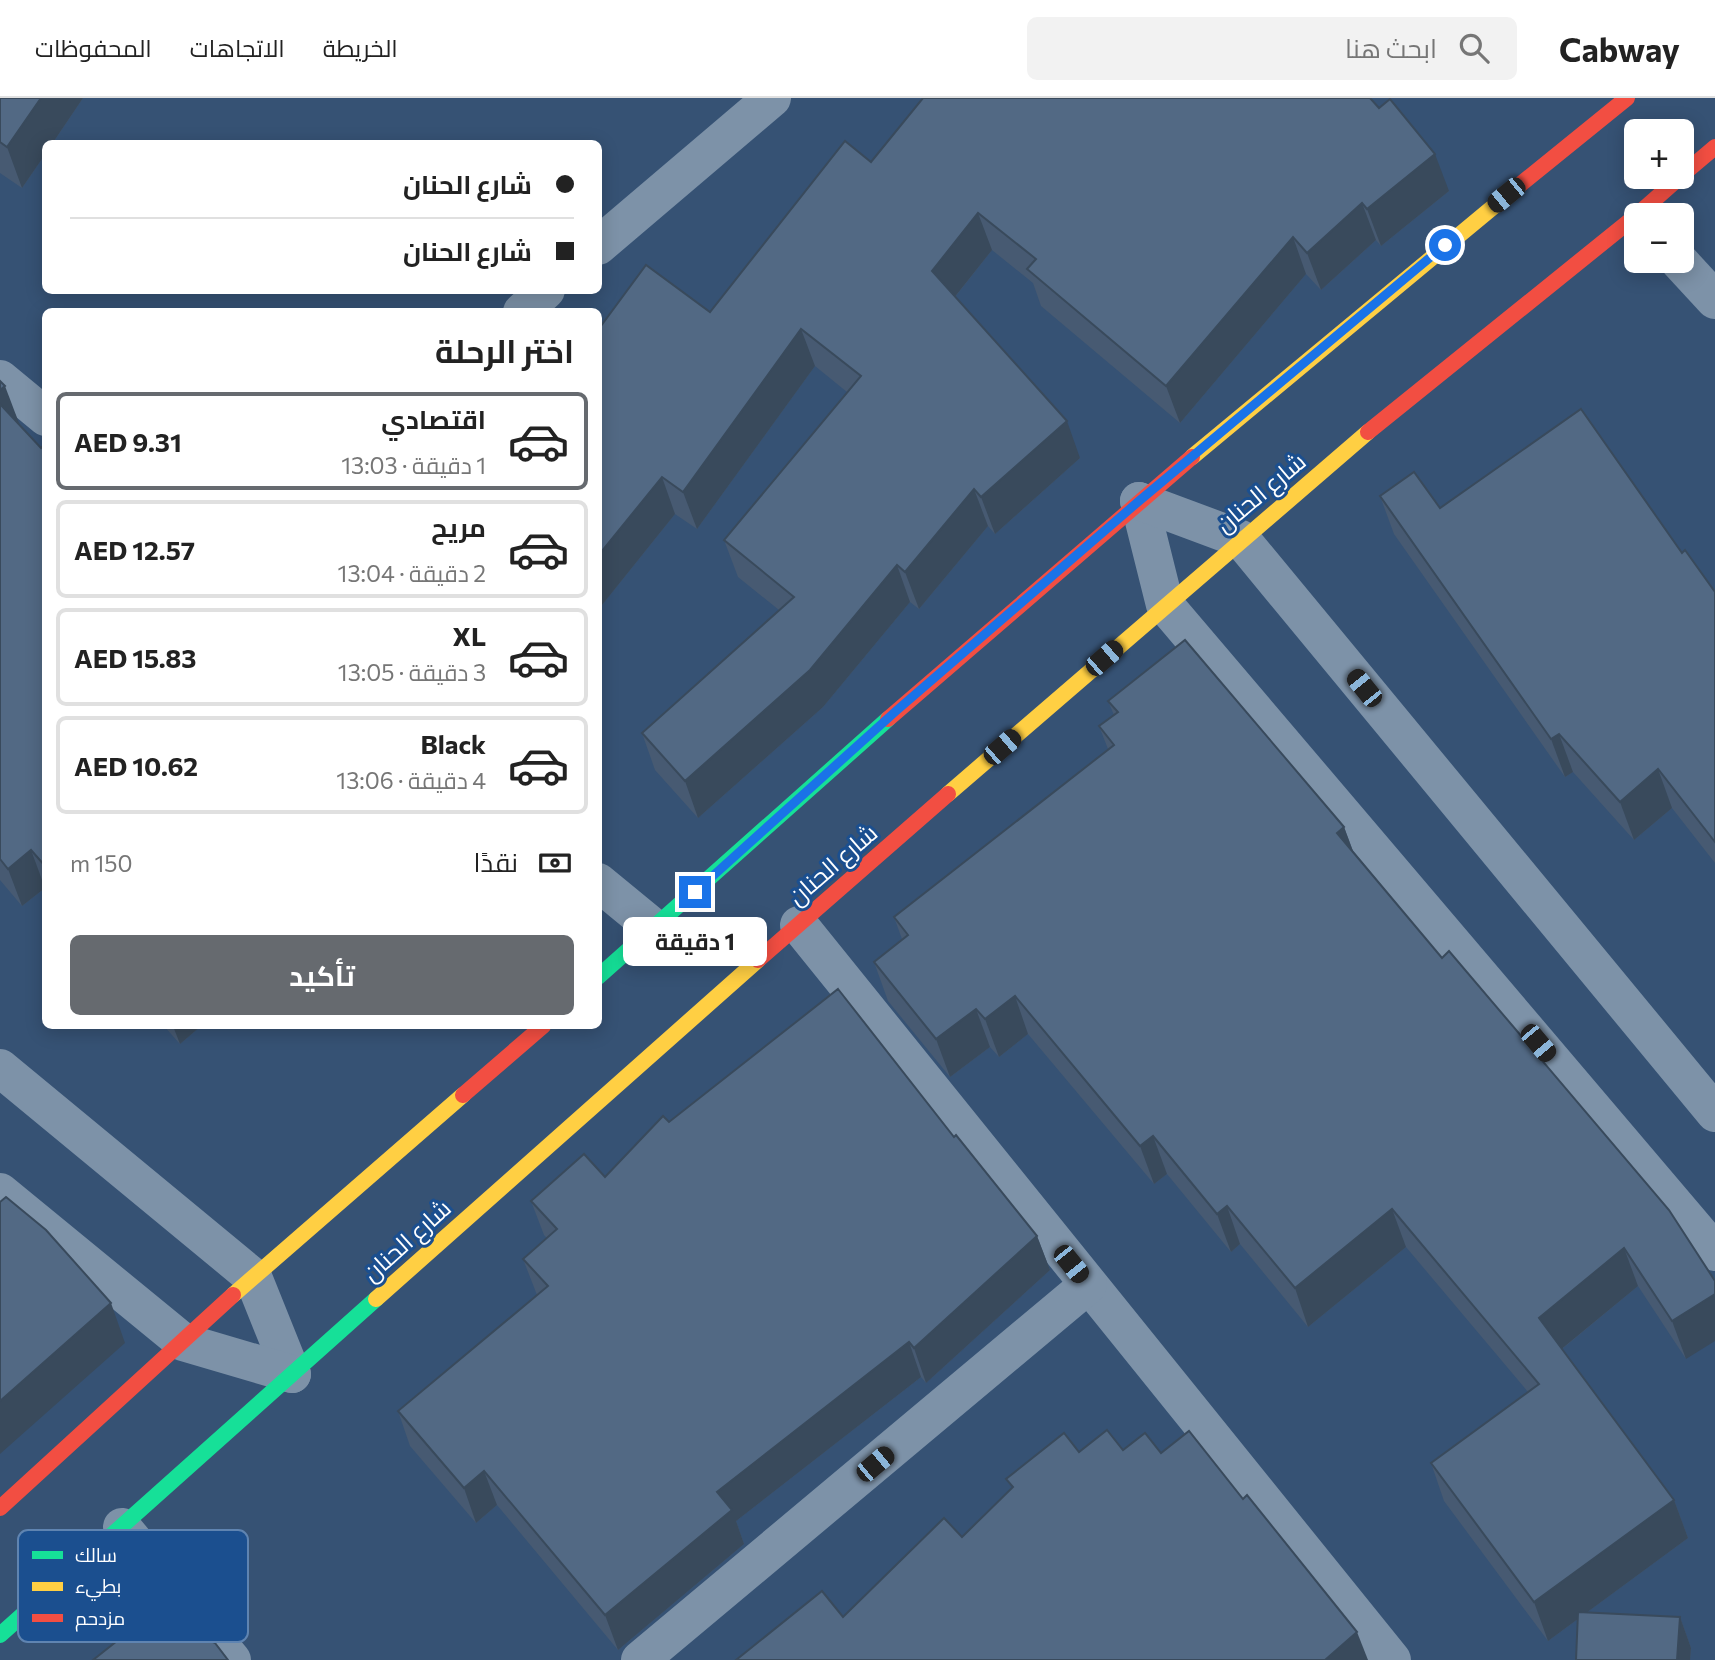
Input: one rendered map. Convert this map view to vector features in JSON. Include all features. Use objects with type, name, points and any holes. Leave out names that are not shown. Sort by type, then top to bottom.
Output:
[{"type":"street","points":[[602,243],[772,98]]},
{"type":"street","points":[[602,974],[896,711],[1139,501],[1465,228],[1627,98]]},
{"type":"street","name":"شارع الحنان","points":[[1694,165],[1715,147]]},
{"type":"street","name":"شارع الحنان","points":[[1651,203],[1666,189]]},
{"type":"street","name":"شارع الحنان","points":[[118,1530],[799,925],[1241,539],[1382,419],[1624,225]]},
{"type":"street","points":[[1690,273],[1715,300]]},
{"type":"street","points":[[526,308],[542,294]]},
{"type":"street","points":[[0,379],[42,415]]},
{"type":"street","points":[[1139,501],[1241,539],[1715,1113]]},
{"type":"street","points":[[1139,501],[1165,605],[1715,1252]]},
{"type":"street","points":[[602,884],[654,928]]},
{"type":"street","points":[[799,925],[1392,1660]]},
{"type":"street","points":[[0,1508],[253,1277],[539,1029]]},
{"type":"street","points":[[0,1068],[253,1277],[292,1374]]},
{"type":"street","points":[[0,1192],[183,1342],[292,1374]]},
{"type":"street","points":[[640,1660],[1088,1285]]},
{"type":"street","name":"شارع الحنان","points":[[0,1635],[18,1619]]},
{"type":"street","points":[[217,1642],[232,1660]]},
{"type":"building","points":[[0,98],[41,98],[7,147],[0,142]]},
{"type":"building","points":[[923,98],[1370,98],[1379,108],[1390,99],[1435,154],[1367,209],[1362,203],[1307,253],[1293,237],[1166,386],[1027,269],[1036,259],[978,213],[932,271],[1067,421],[981,497],[974,489],[905,572],[897,565],[810,670],[685,781],[642,733],[794,597],[724,540],[861,376],[801,329],[683,492],[662,477],[602,551],[602,325],[646,265],[710,312],[845,141],[871,162]]},
{"type":"building","points":[[0,404],[42,447],[42,862],[31,850],[8,869],[0,859]]},
{"type":"building","points":[[1581,409],[1682,553],[1685,550],[1715,592],[1715,842],[1658,769],[1620,802],[1559,734],[1551,739],[1380,496],[1414,472],[1440,508]]},
{"type":"building","points":[[1185,640],[1344,827],[1337,833],[1442,958],[1449,951],[1669,1210],[1715,1281],[1715,1294],[1672,1321],[1624,1248],[1539,1318],[1674,1500],[1534,1602],[1431,1463],[1539,1384],[1392,1209],[1295,1288],[1227,1206],[1217,1214],[1153,1136],[1140,1146],[1015,996],[985,1019],[976,1009],[936,1039],[874,962],[908,935],[894,917],[1114,745],[1099,726],[1118,712],[1108,701]]},
{"type":"building","points":[[838,989],[954,1137],[956,1135],[1037,1236],[914,1348],[909,1342],[717,1492],[732,1510],[605,1615],[484,1471],[464,1488],[398,1411],[548,1286],[523,1259],[557,1229],[531,1201],[584,1154],[605,1177],[663,1116],[669,1122]]},
{"type":"building","points":[[6,1197],[46,1230],[111,1303],[0,1401],[0,1202]]},
{"type":"building","points":[[1107,1430],[1123,1450],[1145,1433],[1161,1453],[1189,1431],[1243,1499],[1247,1495],[1357,1632],[1325,1660],[736,1660],[822,1591],[843,1617],[944,1518],[962,1537],[1013,1487],[1006,1479],[1064,1433],[1079,1452]]},
{"type":"building","points":[[1578,1612],[1680,1617],[1677,1660],[1576,1660]]},
{"type":"building","points":[[116,1642],[213,1642],[228,1660],[93,1660]]},
{"type":"traffic: fast","points":[[602,973],[888,719]]},
{"type":"traffic: fast","points":[[118,1530],[376,1299]]},
{"type":"traffic: fast","points":[[0,1635],[18,1619]]},
{"type":"traffic: slow","points":[[1192,457],[1516,188]]},
{"type":"traffic: slow","points":[[948,794],[1368,432]]},
{"type":"traffic: slow","points":[[376,1299],[758,960]]},
{"type":"traffic: slow","points":[[233,1295],[463,1095]]},
{"type":"traffic: jam","points":[[1516,188],[1627,98]]},
{"type":"traffic: jam","points":[[1694,165],[1715,147]]},
{"type":"traffic: jam","points":[[1368,432],[1666,189]]},
{"type":"traffic: jam","points":[[888,719],[1192,457]]},
{"type":"traffic: jam","points":[[758,960],[948,794]]},
{"type":"traffic: jam","points":[[463,1095],[540,1029]]},
{"type":"traffic: jam","points":[[0,1508],[233,1295]]},
{"type":"route","points":[[695,892],[896,711],[1139,501],[1445,245]]}]
